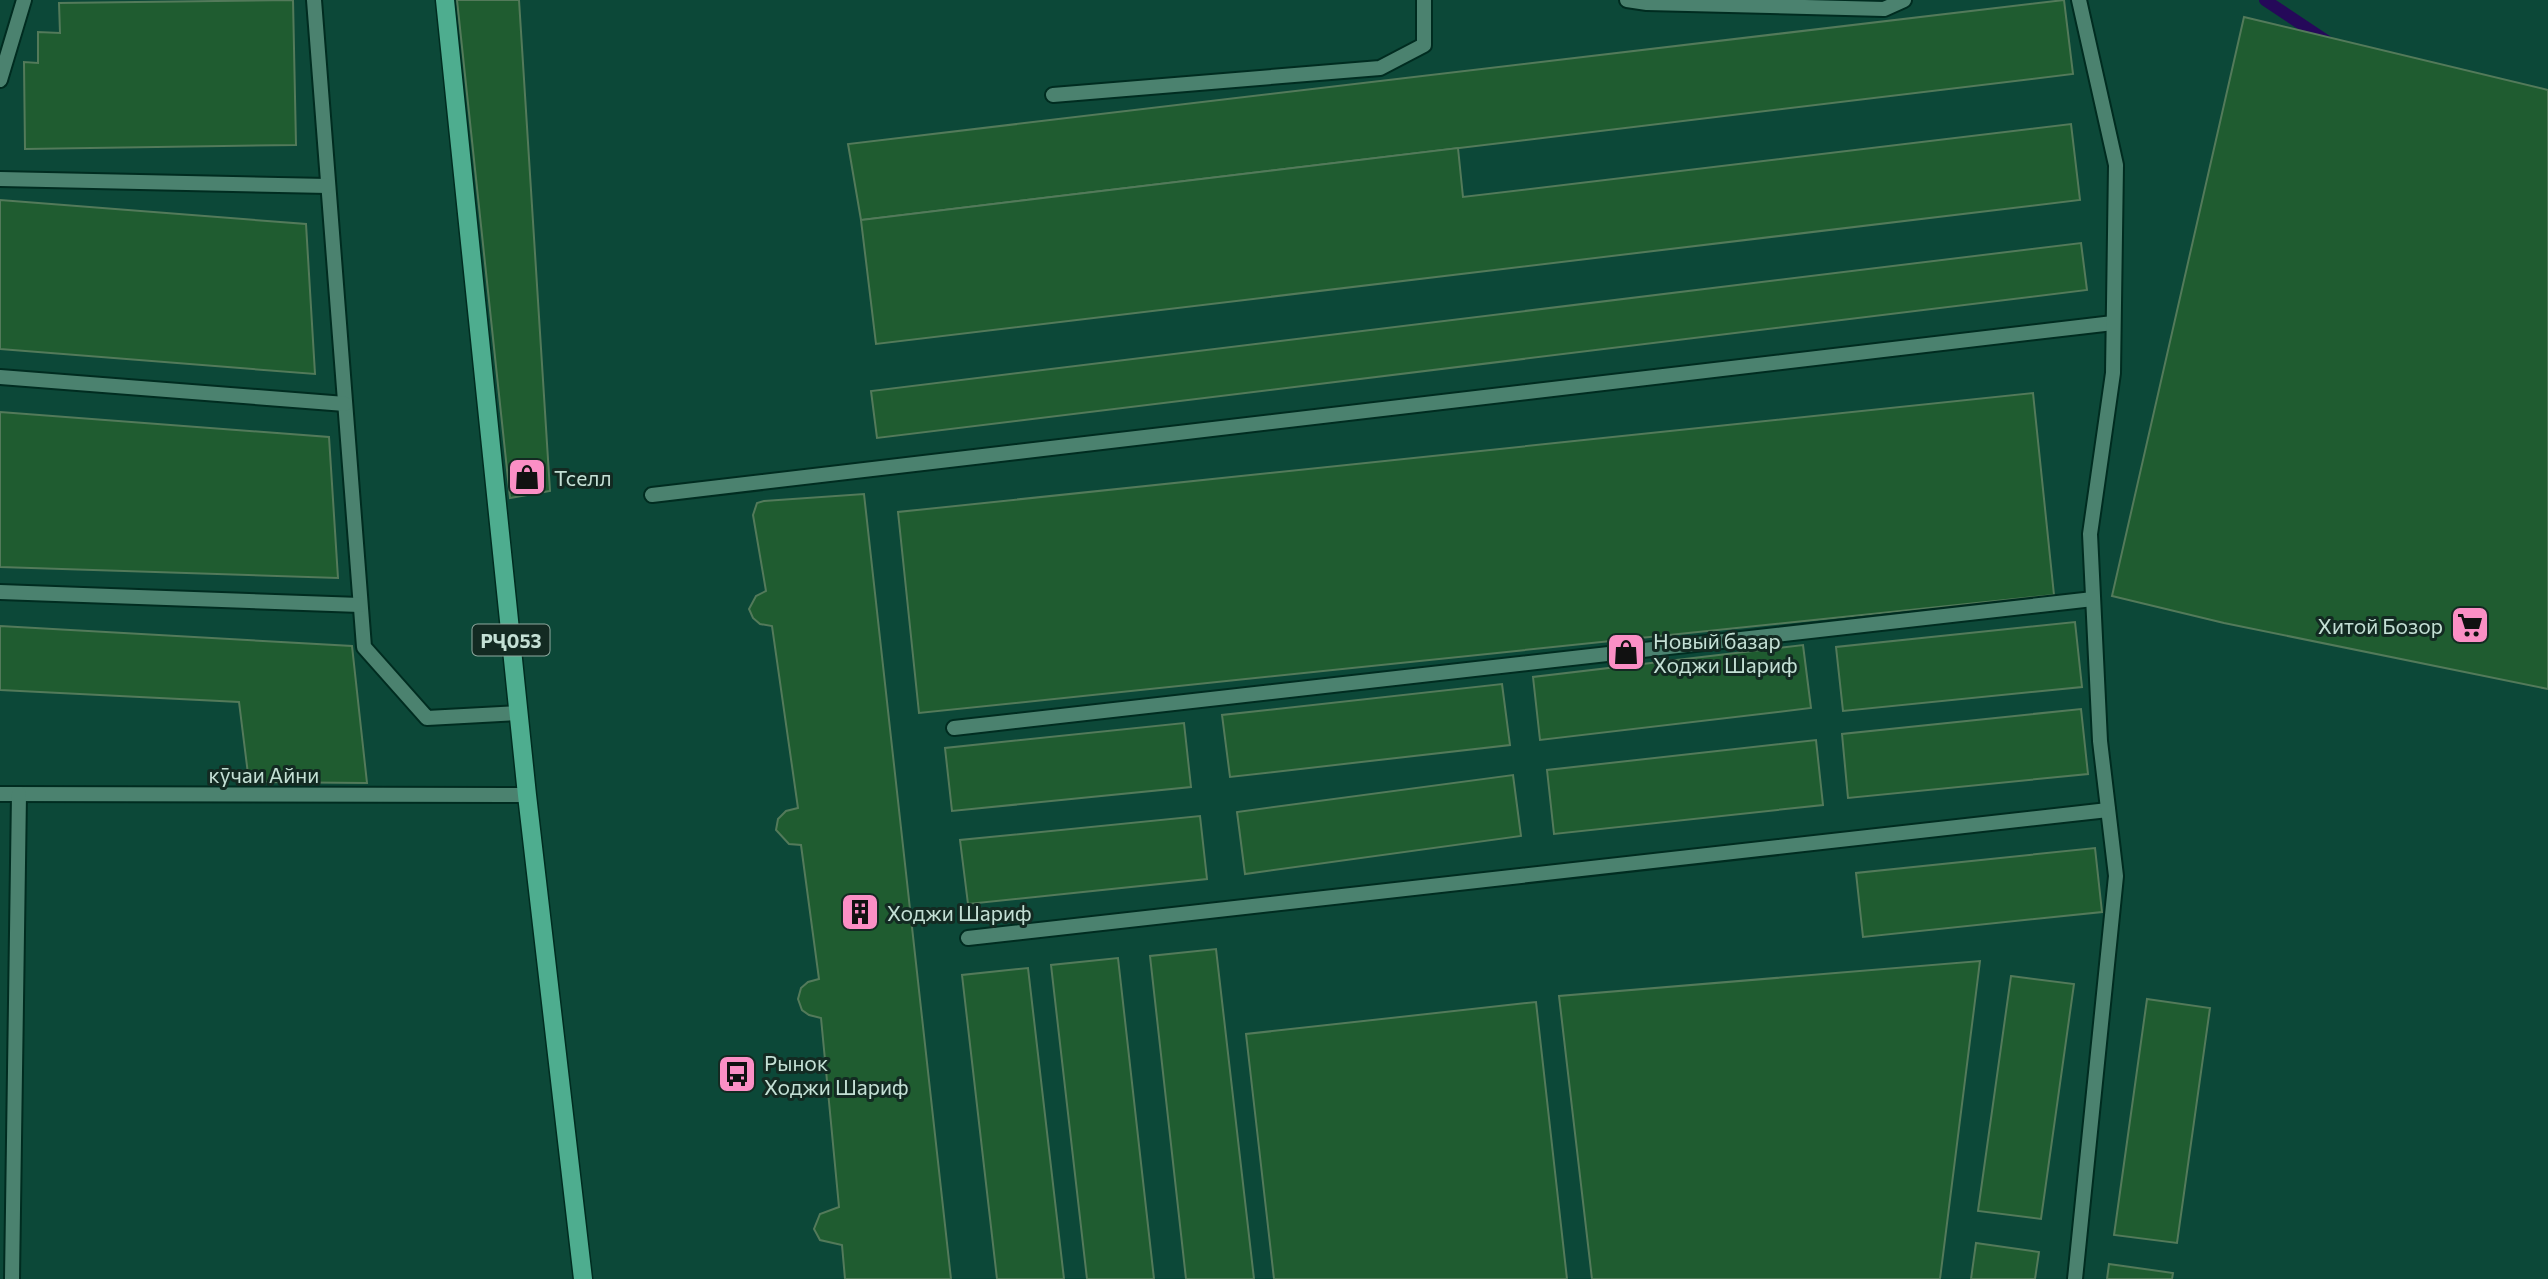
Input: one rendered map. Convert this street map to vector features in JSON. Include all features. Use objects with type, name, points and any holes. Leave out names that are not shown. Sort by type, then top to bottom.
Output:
[{"type":"main road","name":"РҶ053","points":[[445,0],[527,795],[583,1279]]},
{"type":"street","points":[[0,80],[24,0]]},
{"type":"street","points":[[314,0],[364,647],[427,718],[519,713]]},
{"type":"street","points":[[1053,95],[1380,68],[1424,45],[1424,0]]},
{"type":"street","points":[[1627,0],[1647,3],[1884,9],[1904,0]]},
{"type":"street","points":[[2075,1279],[2116,876],[2100,741],[2090,534],[2113,373],[2116,165],[2079,0]]},
{"type":"street","points":[[0,179],[328,186]]},
{"type":"street","points":[[652,495],[2113,323]]},
{"type":"street","points":[[0,377],[345,404]]},
{"type":"street","points":[[0,592],[360,605]]},
{"type":"street","points":[[954,728],[2093,599]]},
{"type":"street","name":"кӯчаи Айни","points":[[0,794],[527,795]]},
{"type":"street","points":[[12,1279],[19,794]]},
{"type":"street","points":[[968,939],[2108,810]]},
{"type":"building","points":[[293,0],[296,145],[25,149],[24,62],[38,63],[38,32],[60,33],[59,3]]},
{"type":"building","points":[[457,0],[519,0],[550,491],[510,498]]},
{"type":"building","points":[[2064,0],[2073,74],[861,220],[848,144]]},
{"type":"building","points":[[2244,17],[2548,90],[2548,689],[2224,623],[2112,596]]},
{"type":"building","points":[[2071,124],[2080,200],[876,344],[861,220],[1458,148],[1463,197]]},
{"type":"building","points":[[0,200],[306,224],[315,374],[0,349]]},
{"type":"building","points":[[2081,243],[2087,290],[877,438],[871,391]]},
{"type":"building","points":[[2033,393],[2054,595],[919,713],[898,512]]},
{"type":"building","points":[[0,412],[329,437],[338,578],[0,567]]},
{"type":"building","name":"Ходжи Шариф","points":[[864,494],[951,1279],[845,1279],[842,1245],[820,1240],[814,1229],[820,1214],[839,1207],[821,1018],[802,1010],[798,999],[801,988],[808,982],[819,979],[801,845],[789,844],[776,830],[778,819],[786,811],[798,808],[772,626],[760,624],[749,609],[756,596],[766,591],[753,515],[757,503],[764,501]]},
{"type":"building","points":[[2075,622],[2082,687],[1843,711],[1836,647]]},
{"type":"building","points":[[0,626],[352,646],[367,783],[249,782],[239,702],[0,690]]},
{"type":"building","points":[[1803,645],[1811,708],[1540,740],[1533,677]]},
{"type":"building","points":[[1502,684],[1510,745],[1230,777],[1222,715]]},
{"type":"building","points":[[2081,709],[2088,774],[1848,798],[1842,734]]},
{"type":"building","points":[[1184,723],[1191,787],[952,811],[945,748]]},
{"type":"building","points":[[1816,740],[1823,805],[1554,834],[1547,770]]},
{"type":"building","points":[[1513,775],[1521,836],[1245,874],[1237,812]]},
{"type":"building","points":[[1200,816],[1207,879],[968,904],[960,840]]},
{"type":"building","points":[[2095,848],[2102,912],[1863,937],[1856,873]]},
{"type":"building","points":[[1216,949],[1254,1279],[1186,1279],[1150,956]]},
{"type":"building","points":[[1118,958],[1154,1279],[1087,1279],[1051,965]]},
{"type":"building","points":[[1980,961],[1940,1279],[1592,1279],[1559,996]]},
{"type":"building","points":[[1028,968],[1064,1279],[997,1279],[962,975]]},
{"type":"building","points":[[2011,976],[2074,984],[2041,1219],[1978,1211]]},
{"type":"building","points":[[2147,999],[2210,1008],[2177,1243],[2114,1235]]},
{"type":"building","points":[[1536,1002],[1567,1279],[1274,1279],[1246,1034]]},
{"type":"building","points":[[1976,1243],[2039,1252],[2035,1279],[1971,1279]]},
{"type":"building","points":[[2109,1264],[2173,1273],[2172,1279],[2107,1279]]},
{"type":"waterway","points":[[2265,0],[2331,44]]},
{"type":"place","name":"Тселл","points":[[527,477]]},
{"type":"place","name":"Хитой Бозор","points":[[2470,625]]},
{"type":"place","name":"Новый базар Ходжи Шариф","points":[[1626,652]]},
{"type":"place","name":"Ходжи Шариф","points":[[860,912]]},
{"type":"place","name":"Рынок Ходжи Шариф","points":[[737,1074]]}]
